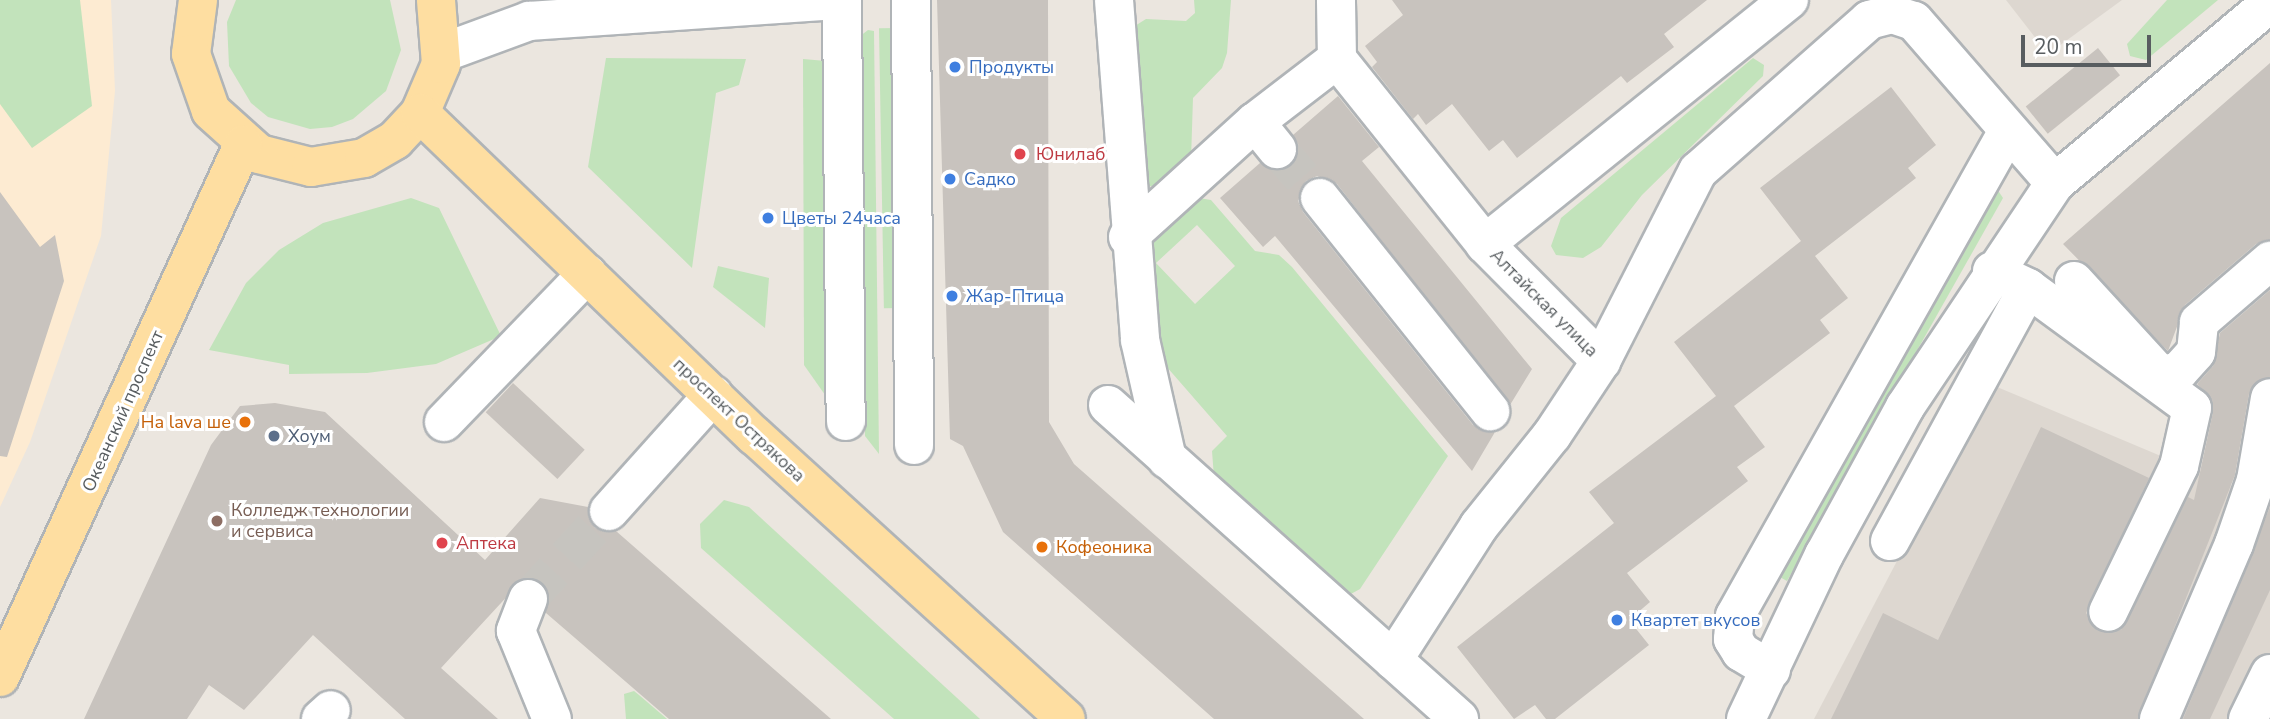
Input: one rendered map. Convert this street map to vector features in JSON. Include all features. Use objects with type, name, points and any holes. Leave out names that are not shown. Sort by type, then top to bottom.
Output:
[{"type":"main road","points":[[198,0],[191,39],[198,84],[211,111],[243,145],[292,165],[337,165],[380,150],[420,113],[442,53],[436,0]]},
{"type":"main road","name":"проспект Острякова","points":[[420,113],[713,396],[1066,719]]},
{"type":"main road","name":"Океанский проспект","points":[[0,677],[243,145]]},
{"type":"street","points":[[442,53],[528,21],[836,0]]},
{"type":"street","points":[[842,0],[846,421]]},
{"type":"street","points":[[911,0],[914,445]]},
{"type":"street","points":[[1114,0],[1128,237],[1142,352],[1167,459]]},
{"type":"street","points":[[1128,237],[1266,136],[1337,59],[1336,0]]},
{"type":"street","points":[[1485,244],[1789,0]]},
{"type":"street","points":[[1746,719],[1824,555],[1905,407],[1992,271],[2055,183],[2270,3]]},
{"type":"street","points":[[1601,361],[1698,171],[1869,20],[1892,14],[1914,21],[2055,183]]},
{"type":"street","name":"Алтайская улица","points":[[1337,59],[1485,244],[1601,361],[1552,435],[1479,526],[1393,660]]},
{"type":"street","points":[[1771,670],[1741,652],[1732,639],[1735,616],[2008,131]]},
{"type":"street","points":[[1320,198],[1490,411]]},
{"type":"street","points":[[2074,281],[2161,376],[2179,371],[2196,352],[2199,322],[2270,261]]},
{"type":"street","points":[[1992,271],[2028,288],[2192,408],[2179,467],[2108,612]]},
{"type":"street","points":[[444,422],[587,274]]},
{"type":"street","points":[[1890,541],[2028,288]]},
{"type":"street","points":[[609,511],[713,396]]},
{"type":"street","points":[[2159,719],[2239,531],[2256,480],[2270,398]]},
{"type":"street","points":[[1108,405],[1459,719]]},
{"type":"street","points":[[528,599],[516,631],[552,719]]},
{"type":"street","points":[[2248,719],[2270,674]]},
{"type":"shaded area","points":[[0,0],[111,0],[115,91],[101,236],[30,442],[0,507]]},
{"type":"shaded area","points":[[2006,0],[2122,0],[2048,54]]},
{"type":"shaded area","points":[[1990,384],[2270,502],[2270,719],[1814,719]]},
{"type":"green space","points":[[0,0],[80,0],[92,106],[32,148],[0,104]]},
{"type":"green space","points":[[236,0],[390,0],[401,50],[386,91],[353,119],[332,127],[310,129],[268,117],[251,103],[229,66],[227,22]]},
{"type":"green space","points":[[1194,0],[1231,0],[1227,53],[1222,68],[1193,98],[1191,160],[1162,184],[1147,187],[1130,29],[1146,19],[1186,21],[1195,13]]},
{"type":"green space","points":[[2167,0],[2218,0],[2146,60],[2130,56],[2127,44]]},
{"type":"green space","points":[[879,28],[899,28],[904,308],[884,308]]},
{"type":"green space","points":[[868,30],[874,31],[879,454],[865,436],[859,37]]},
{"type":"green space","points":[[606,58],[746,59],[739,85],[716,93],[692,268],[588,167]]},
{"type":"green space","points":[[1753,58],[1764,65],[1763,76],[1642,195],[1601,247],[1583,258],[1556,255],[1551,246],[1561,218]]},
{"type":"green space","points":[[803,59],[826,61],[830,402],[804,365]]},
{"type":"green space","points":[[1997,189],[2003,198],[1787,581],[1776,575]]},
{"type":"green space","points":[[411,198],[439,208],[501,336],[436,364],[367,373],[289,374],[289,365],[209,350],[246,283],[279,250],[323,223]]},
{"type":"green space","points":[[1199,198],[1211,200],[1255,251],[1279,255],[1292,267],[1448,456],[1360,589],[1349,595],[1214,477],[1212,451],[1227,436],[1159,358],[1146,239]],"holes":[[[1197,225],[1235,266],[1195,304],[1156,263]]]},
{"type":"green space","points":[[718,266],[769,278],[765,328],[713,287]]},
{"type":"green space","points":[[724,500],[749,507],[980,719],[894,719],[701,548],[700,524]]},
{"type":"green space","points":[[634,691],[667,719],[626,719],[624,694]]},
{"type":"building","points":[[937,0],[1048,0],[1049,422],[1074,464],[1364,719],[1214,719],[1003,532],[963,446],[950,439]]},
{"type":"building","points":[[1392,0],[1707,0],[1664,34],[1674,47],[1627,83],[1621,76],[1517,158],[1503,140],[1489,151],[1452,104],[1426,125],[1418,114],[1413,119],[1372,67],[1377,62],[1365,46],[1403,15]]},
{"type":"building","points":[[2098,48],[2120,75],[2048,134],[2026,107]]},
{"type":"building","points":[[2270,63],[2270,240],[2256,244],[2185,305],[2168,351],[2063,244]]},
{"type":"building","points":[[1891,87],[1936,145],[1908,168],[1916,178],[1815,256],[1848,298],[1820,320],[1830,333],[1734,406],[1765,447],[1737,467],[1748,481],[1627,573],[1650,602],[1629,620],[1649,645],[1555,719],[1546,719],[1535,705],[1514,719],[1457,647],[1614,523],[1589,492],[1716,396],[1674,342],[1801,241],[1760,188]]},
{"type":"building","points":[[1338,96],[1379,147],[1362,161],[1532,369],[1510,405],[1337,184],[1317,176],[1306,181],[1298,201],[1303,212],[1473,425],[1495,432],[1472,471],[1275,236],[1263,247],[1220,198],[1260,163],[1280,171],[1291,165],[1299,146],[1293,135]]},
{"type":"building","points":[[0,192],[40,247],[55,235],[64,281],[7,457],[0,456]]},
{"type":"building","points":[[2270,290],[2270,377],[2249,394],[2235,475],[2138,719],[1831,719],[1883,613],[1938,640],[2041,427],[2149,478],[2086,613],[2098,631],[2121,630],[2188,497],[2194,500],[2213,412],[2212,400],[2197,384],[2213,366],[2220,333]]},
{"type":"building","points":[[513,383],[585,450],[557,479],[486,412]]},
{"type":"building","points":[[275,403],[325,412],[485,560],[540,498],[588,507],[595,528],[616,531],[831,719],[669,719],[546,613],[545,586],[525,577],[441,668],[498,719],[405,719],[313,635],[244,710],[209,685],[187,719],[84,719],[211,445],[240,406]]},
{"type":"building","points":[[2270,507],[2270,590],[2210,719],[2183,719]]},
{"type":"tunnel","points":[[1277,149],[1320,198]]},
{"type":"tunnel","points":[[528,599],[609,511]]},
{"type":"place","name":"Продукты","points":[[955,67]]},
{"type":"place","name":"Юнилаб","points":[[1020,154]]},
{"type":"place","name":"Садко","points":[[950,179]]},
{"type":"place","name":"Цветы 24часа","points":[[768,218]]},
{"type":"place","name":"Жар-Птица","points":[[952,296]]},
{"type":"place","name":"На lava ше","points":[[245,422]]},
{"type":"place","name":"Хоум","points":[[274,436]]},
{"type":"place","name":"Колледж технологии и сервиса","points":[[217,521]]},
{"type":"place","name":"Аптека","points":[[442,543]]},
{"type":"place","name":"Кофеоника","points":[[1042,547]]},
{"type":"place","name":"Квартет вкусов","points":[[1617,620]]}]
